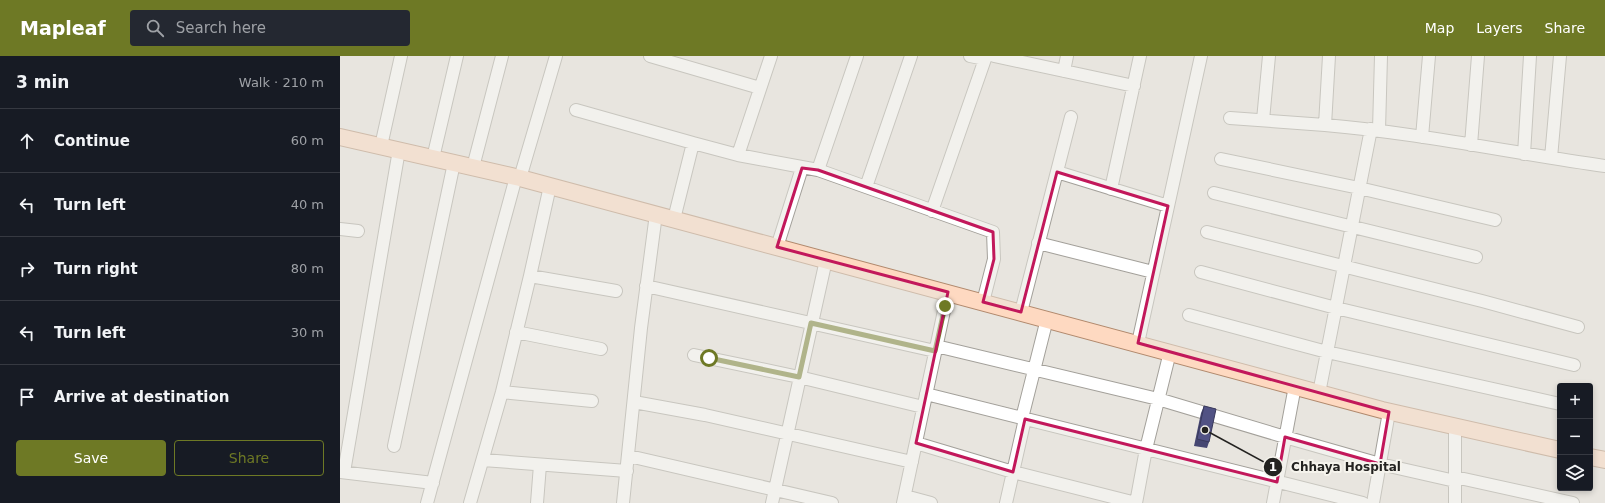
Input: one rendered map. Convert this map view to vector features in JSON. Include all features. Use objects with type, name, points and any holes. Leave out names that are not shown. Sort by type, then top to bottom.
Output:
[{"type":"main road","points":[[340,137],[474,167],[550,186],[1138,343],[1389,412],[1557,449]]},
{"type":"main road","points":[[1593,458],[1605,460]]},
{"type":"street","points":[[381,146],[401,56]]},
{"type":"street","points":[[433,158],[457,56]]},
{"type":"street","points":[[474,167],[502,56]]},
{"type":"street","points":[[427,503],[518,178],[556,56]]},
{"type":"street","points":[[650,56],[760,88]]},
{"type":"street","points":[[738,155],[771,56]]},
{"type":"street","points":[[818,170],[857,56]]},
{"type":"street","points":[[866,187],[911,56]]},
{"type":"street","points":[[970,56],[988,57],[1134,86]]},
{"type":"street","points":[[1064,71],[1066,56]]},
{"type":"street","points":[[1111,189],[1140,56]]},
{"type":"street","points":[[1138,343],[1201,56]]},
{"type":"street","points":[[1263,120],[1269,56]]},
{"type":"street","points":[[1325,125],[1328,56]]},
{"type":"street","points":[[1319,393],[1359,188],[1375,130],[1381,56]]},
{"type":"street","points":[[1422,137],[1429,56]]},
{"type":"street","points":[[1471,145],[1478,56]]},
{"type":"street","points":[[1524,154],[1530,56]]},
{"type":"street","points":[[1551,158],[1560,56]]},
{"type":"street","points":[[932,211],[988,57]]},
{"type":"street","points":[[576,110],[738,155],[818,170],[993,232],[994,259],[983,302]]},
{"type":"street","points":[[1021,312],[1071,117]]},
{"type":"street","points":[[1230,118],[1375,130],[1605,166]]},
{"type":"street","points":[[674,219],[693,143]]},
{"type":"street","points":[[399,150],[342,472],[433,483]]},
{"type":"street","points":[[1221,160],[1359,188],[1495,220]]},
{"type":"street","points":[[394,446],[454,163]]},
{"type":"street","points":[[777,247],[802,168]]},
{"type":"street","points":[[1057,172],[1168,206]]},
{"type":"street","points":[[470,503],[502,392],[550,186]]},
{"type":"street","points":[[1214,193],[1476,258]]},
{"type":"street","points":[[624,503],[646,286],[656,214]]},
{"type":"street","points":[[340,229],[358,231]]},
{"type":"street","points":[[1207,232],[1482,301],[1578,327]]},
{"type":"street","points":[[1038,243],[1153,272]]},
{"type":"street","points":[[772,503],[826,260]]},
{"type":"street","points":[[1201,272],[1336,308],[1574,365]]},
{"type":"street","points":[[530,276],[616,291]]},
{"type":"street","points":[[646,286],[811,323],[1034,370],[1158,399],[1380,464],[1573,503]]},
{"type":"street","points":[[931,503],[904,499],[948,292]]},
{"type":"street","points":[[1189,315],[1327,352],[1557,403]]},
{"type":"street","points":[[1006,503],[1023,419],[1047,319]]},
{"type":"street","points":[[516,332],[601,349]]},
{"type":"street","points":[[916,443],[1013,472],[1136,503],[1146,449],[1170,352]]},
{"type":"street","points":[[694,355],[799,377],[924,407]]},
{"type":"street","points":[[1273,503],[1295,386]]},
{"type":"street","points":[[502,392],[592,401]]},
{"type":"street","points":[[926,394],[1363,503]]},
{"type":"street","points":[[634,402],[705,415],[787,435],[912,462]]},
{"type":"street","points":[[1374,503],[1389,412]]},
{"type":"street","points":[[1455,426],[1455,503]]},
{"type":"street","points":[[629,456],[832,503]]},
{"type":"street","points":[[483,460],[627,472]]},
{"type":"street","points":[[537,503],[540,465]]},
{"type":"highlighted area","points":[[802,168],[818,170],[993,232],[994,259],[983,302],[1021,312],[1057,172],[1168,206],[1138,343],[1389,412],[1380,464],[1285,437],[1277,482],[1025,419],[1013,472],[916,443],[948,292],[777,247]]},
{"type":"building","points":[[1204,406],[1216,409],[1209,442],[1197,439]]},
{"type":"place","name":"Chhaya Hospital","points":[[1205,430]]},
{"type":"route","points":[[709,358],[799,377],[811,323],[935,351],[945,306]]}]
